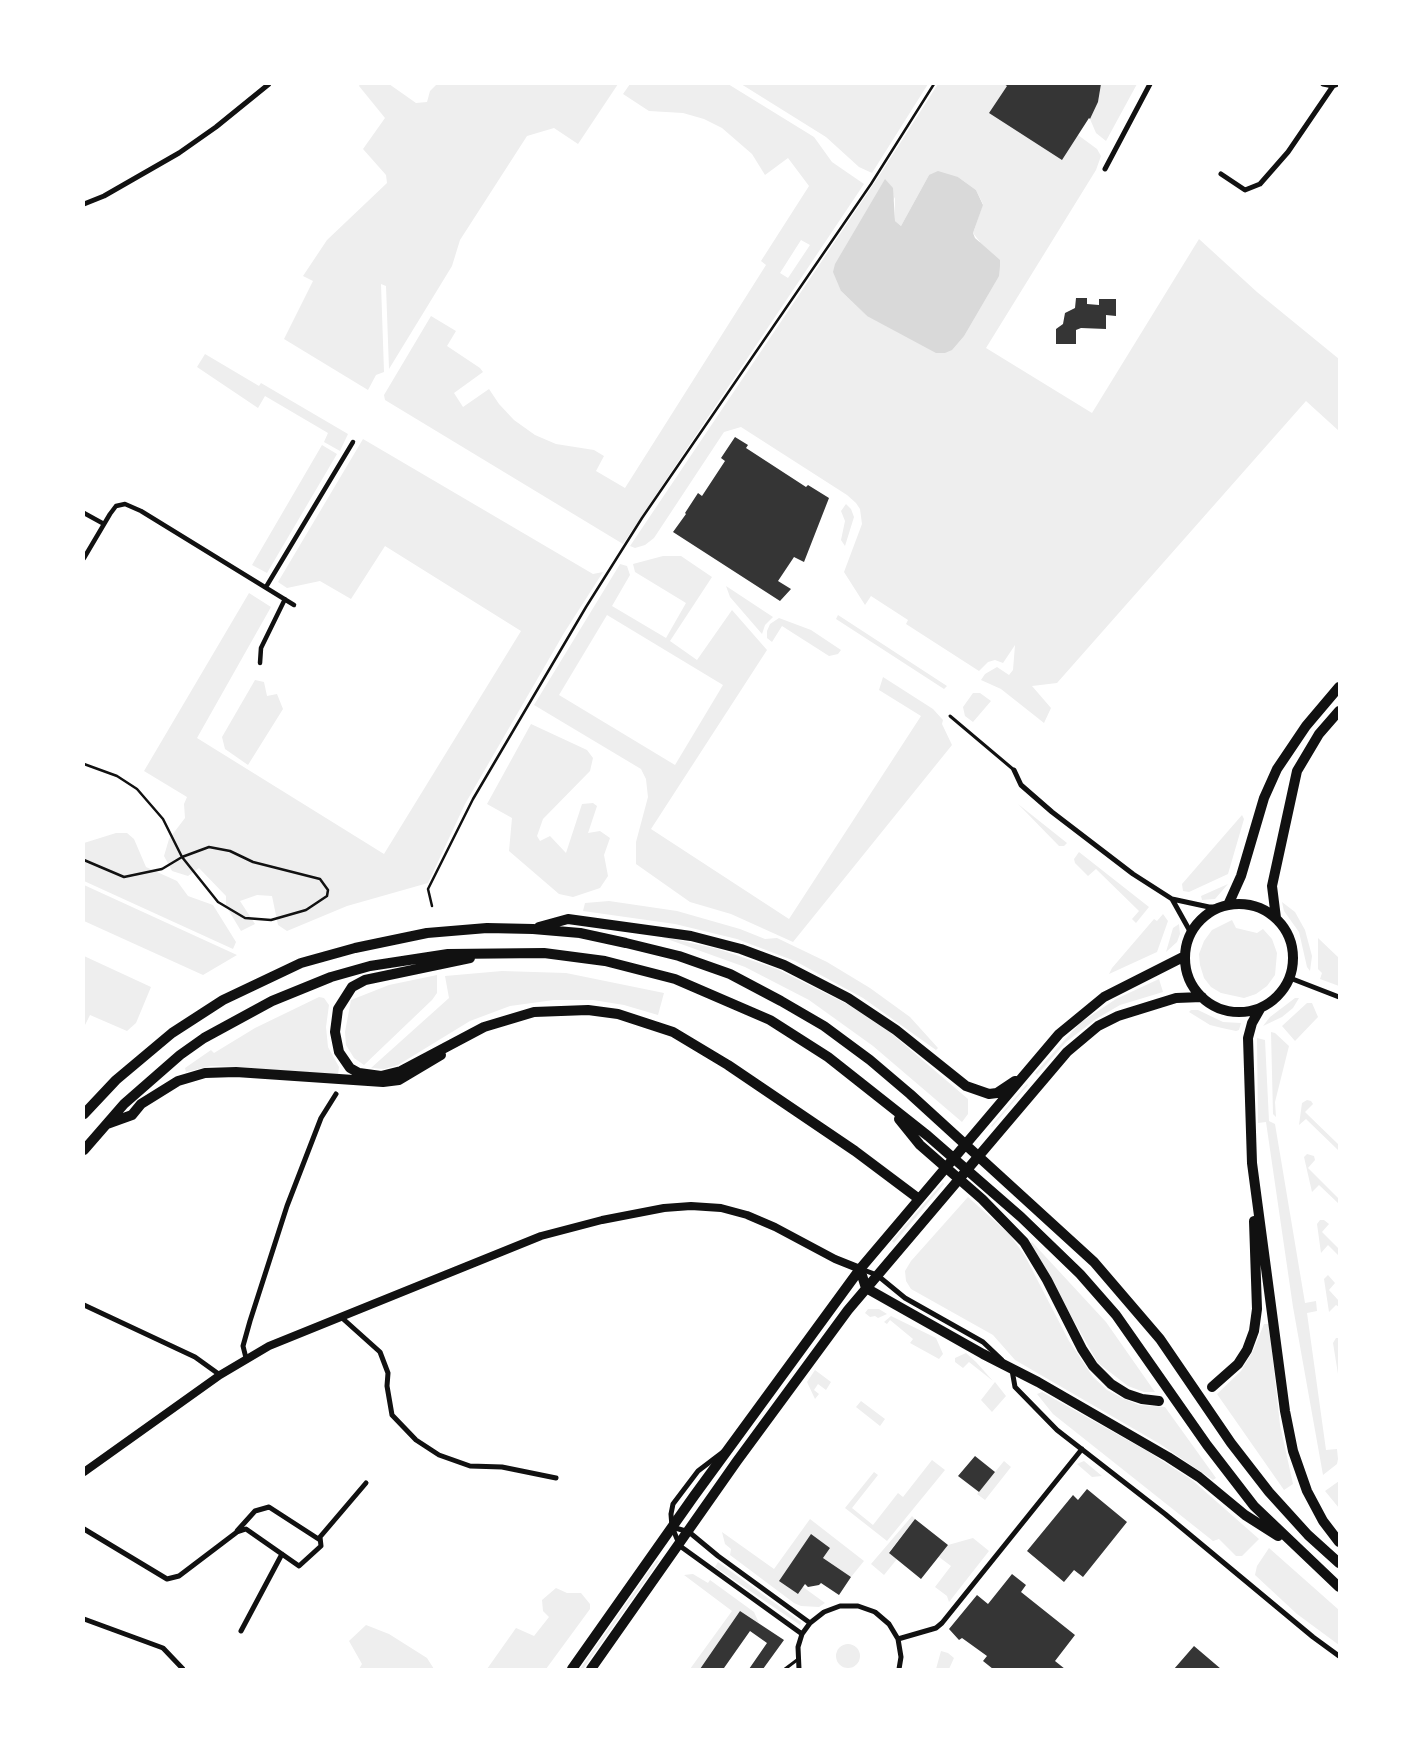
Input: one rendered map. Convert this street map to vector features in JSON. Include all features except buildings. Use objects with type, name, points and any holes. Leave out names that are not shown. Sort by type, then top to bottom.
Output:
[{"type":"main road","points":[[1225,906],[1241,876],[1264,798],[1277,769],[1306,726],[1339,687]]},
{"type":"main road","points":[[1276,918],[1272,886],[1297,771],[1320,734],[1339,711]]},
{"type":"main road","points":[[1212,1387],[1238,1364],[1247,1350],[1254,1331],[1257,1309],[1248,1038],[1252,1023],[1260,1009],[1278,996],[1290,978],[1294,962],[1292,946],[1286,931],[1276,918],[1262,909],[1245,904],[1225,906],[1204,918],[1191,933],[1185,956],[1187,972],[1192,986],[1214,1006],[1229,1012],[1245,1012],[1260,1009]]},
{"type":"main road","points":[[533,929],[568,919],[692,936],[741,949],[784,965],[848,998],[896,1030],[966,1086],[981,1093],[997,1093],[1006,1088],[1034,1064]]},
{"type":"main road","points":[[84,1114],[116,1080],[172,1033],[223,1000],[301,963],[355,948],[427,933],[486,928],[533,929],[580,933],[626,943],[679,956],[730,974],[782,1001],[824,1026],[876,1066],[1002,1176],[1094,1262],[1160,1340],[1231,1443],[1269,1492],[1308,1535],[1339,1563]]},
{"type":"main road","points":[[84,1150],[124,1104],[180,1055],[224,1026],[272,1001],[331,977],[370,966],[448,954],[544,953],[597,960],[675,979],[770,1020],[828,1058],[928,1136],[985,1195],[1024,1242],[1047,1280],[1092,1366],[1111,1384],[1127,1394],[1142,1400],[1159,1401]]},
{"type":"main road","points":[[481,955],[365,980],[346,993],[335,1020],[335,1041],[344,1060],[359,1073],[381,1076],[401,1071],[466,1036],[534,1012],[560,1009],[618,1014],[645,1021],[672,1032],[728,1065],[855,1151],[919,1200]]},
{"type":"main road","points":[[572,1669],[729,1447],[860,1269],[1059,1034],[1104,997],[1121,986],[1173,964],[1185,956]]},
{"type":"main road","points":[[591,1669],[814,1356],[866,1288],[1018,1107],[1067,1052],[1098,1026],[1129,1011],[1176,998],[1202,997]]},
{"type":"main road","points":[[104,1125],[132,1115],[141,1104],[178,1081],[205,1073],[236,1072],[355,1082],[399,1080],[418,1070],[466,1036]]},
{"type":"main road","points":[[889,1107],[920,1145],[1048,1243],[1116,1315],[1206,1446],[1254,1506],[1339,1587]]},
{"type":"main road","points":[[1252,1163],[1285,1411],[1298,1468],[1307,1491],[1323,1521],[1339,1542]]},
{"type":"main road","points":[[860,1269],[866,1288],[960,1334],[1012,1369],[1168,1457],[1199,1477],[1245,1515],[1294,1546]]},
{"type":"street","points":[[84,204],[104,196],[180,153],[224,122],[269,84]]},
{"type":"street","points":[[1106,168],[1150,84]]},
{"type":"street","points":[[1323,84],[1337,85]]},
{"type":"street","points":[[1221,174],[1245,190],[1260,184],[1288,152],[1337,85]]},
{"type":"street","points":[[266,587],[353,442]]},
{"type":"street","points":[[84,558],[116,506],[125,504],[294,605]]},
{"type":"street","points":[[84,513],[104,524]]},
{"type":"street","points":[[260,663],[260,648],[285,599]]},
{"type":"street","points":[[1014,770],[1021,785],[1052,812],[1133,874],[1172,899],[1208,907],[1225,906]]},
{"type":"street","points":[[1172,899],[1191,933]]},
{"type":"street","points":[[1290,978],[1339,996]]},
{"type":"street","points":[[246,1358],[243,1346],[287,1206],[321,1118],[336,1094]]},
{"type":"street","points":[[84,1472],[246,1358],[341,1317],[541,1236],[602,1220],[664,1208],[691,1206],[721,1208],[747,1215],[877,1276],[905,1298],[960,1334]]},
{"type":"street","points":[[84,1305],[195,1357],[220,1375]]},
{"type":"street","points":[[341,1317],[380,1352],[388,1373],[387,1386],[392,1415],[416,1440],[439,1455],[470,1466],[502,1466],[556,1478]]},
{"type":"street","points":[[1012,1369],[1013,1382],[1018,1390],[1057,1430],[1165,1514],[1313,1637],[1339,1656]]},
{"type":"street","points":[[898,1639],[936,1628],[942,1623],[1082,1449]]},
{"type":"street","points":[[237,1532],[246,1529],[299,1566],[321,1546],[320,1537],[366,1483]]},
{"type":"street","points":[[84,1529],[166,1579],[179,1576],[237,1532],[255,1511],[269,1508],[320,1540]]},
{"type":"street","points":[[672,1527],[690,1532],[718,1556],[810,1623]]},
{"type":"street","points":[[672,1527],[680,1546],[802,1634]]},
{"type":"street","points":[[241,1630],[282,1554]]},
{"type":"street","points":[[799,1669],[797,1660],[802,1634],[810,1623],[824,1612],[840,1606],[858,1606],[875,1612],[889,1624],[898,1639],[901,1656],[899,1669]]},
{"type":"street","points":[[84,1619],[163,1648],[183,1669]]},
{"type":"lane","points":[[950,716],[1014,770]]},
{"type":"lane","points":[[785,1669],[797,1660]]},
{"type":"path","points":[[432,906],[428,889],[473,799],[586,607],[642,518],[871,184],[934,84]]},
{"type":"path","points":[[84,764],[117,776],[137,789],[163,819],[182,857],[218,902],[245,918],[271,920],[306,910],[327,896],[328,890],[320,879],[253,862],[230,851],[209,847],[182,857],[162,869],[124,877],[84,860]]},
{"type":"shaded area","points":[[360,84],[389,84],[416,103],[427,102],[430,91],[437,84],[618,84],[578,144],[554,128],[527,136],[460,240],[452,266],[389,369],[386,286],[381,284],[384,372],[376,375],[368,390],[284,339],[313,281],[303,276],[327,240],[387,183],[386,175],[363,149],[385,118],[359,86]]},
{"type":"shaded area","points":[[630,84],[728,84],[814,137],[832,162],[864,184],[623,544],[385,400],[384,395],[431,316],[456,331],[447,346],[483,372],[454,393],[463,407],[489,389],[499,404],[514,420],[535,435],[556,444],[594,450],[604,456],[596,471],[625,488],[766,265],[761,261],[809,186],[788,158],[765,175],[752,154],[722,128],[704,119],[683,113],[649,111],[623,94]],"holes":[[[801,240],[810,245],[788,278],[780,273]]]},
{"type":"shaded area","points":[[741,84],[928,84],[872,173],[859,167],[826,137]]},
{"type":"shaded area","points":[[938,84],[1004,84],[1007,86],[989,113],[1078,135],[1097,149],[1101,156],[1096,170],[986,348],[1092,413],[1199,239],[1257,292],[1339,359],[1339,431],[1306,401],[1057,683],[1032,686],[1051,708],[1044,723],[1001,689],[981,680],[985,674],[997,667],[1009,675],[1013,670],[1015,645],[1003,663],[995,660],[988,662],[979,671],[906,624],[908,620],[871,596],[865,605],[844,572],[862,524],[860,509],[856,503],[847,495],[741,427],[724,432],[654,538],[645,545],[635,548],[630,546],[879,176]],"holes":[[[929,175],[958,177],[976,190],[983,204],[973,233],[980,242],[867,316],[841,291],[895,197],[895,221],[901,226]]]},
{"type":"shaded area","points":[[1101,84],[1137,84],[1106,141],[1096,133],[1090,119],[1098,102]]},
{"type":"shaded area","points":[[938,171],[958,177],[976,190],[983,205],[973,233],[975,238],[1000,260],[999,276],[964,336],[952,350],[945,353],[936,353],[867,316],[841,291],[833,272],[835,264],[885,179],[893,188],[895,221],[901,226],[929,175]]},
{"type":"shaded area","points":[[205,354],[259,386],[261,383],[348,434],[340,451],[324,442],[328,433],[265,396],[258,408],[197,367]]},
{"type":"shaded area","points":[[363,439],[593,574],[603,572],[564,633],[465,804],[428,883],[347,906],[287,931],[278,925],[272,896],[257,895],[240,901],[255,924],[241,931],[226,906],[226,896],[199,868],[188,876],[172,871],[164,856],[169,839],[185,818],[184,804],[187,797],[144,771],[249,593],[271,607],[197,738],[384,854],[521,631],[385,546],[351,599],[320,581],[287,588],[278,582]]},
{"type":"shaded area","points":[[322,445],[337,454],[267,573],[252,565]]},
{"type":"shaded area","points":[[846,504],[851,509],[854,517],[845,546],[841,540],[845,521],[841,511]]},
{"type":"shaded area","points":[[663,556],[681,556],[712,577],[670,641],[697,660],[732,610],[767,650],[651,829],[789,919],[921,716],[879,690],[883,677],[933,709],[943,720],[942,724],[952,745],[793,942],[731,914],[690,902],[636,864],[636,842],[648,797],[646,779],[641,769],[534,705],[620,564],[627,566],[630,575],[612,606],[666,638],[686,603],[635,572],[633,564]],"holes":[[[607,615],[723,685],[675,765],[559,695]]]},
{"type":"shaded area","points":[[726,586],[773,617],[765,625],[762,634],[730,597]]},
{"type":"shaded area","points":[[838,615],[947,686],[944,689],[836,619]]},
{"type":"shaded area","points":[[779,618],[811,630],[841,650],[838,654],[829,656],[782,626],[772,642],[767,638],[767,631],[770,624]]},
{"type":"shaded area","points":[[255,680],[264,682],[267,696],[277,694],[283,709],[248,765],[225,749],[222,737]]},
{"type":"shaded area","points":[[973,693],[980,693],[991,701],[973,722],[965,716],[963,707]]},
{"type":"shaded area","points":[[531,724],[587,750],[593,758],[590,771],[543,819],[537,836],[540,841],[550,836],[566,853],[582,804],[593,803],[597,806],[588,833],[600,831],[610,838],[604,855],[608,876],[600,888],[573,897],[559,894],[509,851],[512,818],[487,804]]},
{"type":"shaded area","points":[[1018,804],[1067,843],[1064,846],[1059,846]]},
{"type":"shaded area","points":[[1242,815],[1244,819],[1228,874],[1189,892],[1183,891],[1182,884]]},
{"type":"shaded area","points":[[116,833],[127,833],[134,839],[146,867],[177,881],[188,896],[213,905],[236,942],[233,949],[84,881],[84,843]]},
{"type":"shaded area","points":[[1079,852],[1149,907],[1136,923],[1132,919],[1139,911],[1096,869],[1088,876],[1075,863],[1074,859]]},
{"type":"shaded area","points":[[1228,884],[1215,899],[1202,900],[1201,896]]},
{"type":"shaded area","points":[[84,885],[237,955],[203,975],[84,921]]},
{"type":"shaded area","points":[[609,901],[677,911],[740,929],[765,939],[777,938],[827,962],[870,988],[910,1017],[938,1048],[936,1050],[863,998],[795,961],[737,939],[675,924],[583,911],[585,903]]},
{"type":"shaded area","points":[[1282,902],[1295,912],[1305,930],[1312,956],[1310,971],[1307,967],[1299,932],[1284,911]]},
{"type":"shaded area","points":[[1163,914],[1168,921],[1157,952],[1109,974],[1154,919],[1157,921]]},
{"type":"shaded area","points":[[1232,920],[1236,928],[1257,933],[1263,929],[1272,939],[1277,953],[1275,975],[1267,986],[1256,994],[1244,998],[1221,993],[1211,987],[1204,978],[1200,965],[1199,954],[1204,941],[1212,930]]},
{"type":"shaded area","points":[[1179,924],[1180,934],[1177,942],[1166,952],[1173,928]]},
{"type":"shaded area","points":[[656,935],[718,949],[777,969],[855,1008],[885,1028],[968,1099],[968,1114],[962,1122],[873,1046],[809,1000],[745,967]]},
{"type":"shaded area","points":[[1318,938],[1339,958],[1339,986],[1320,979],[1322,973],[1318,969]]},
{"type":"shaded area","points":[[84,956],[151,987],[136,1023],[127,1031],[90,1015],[84,1027]]},
{"type":"shaded area","points":[[502,971],[566,973],[664,993],[658,1015],[624,1005],[593,1000],[554,1000],[510,1006],[470,1021],[398,1065],[384,1069],[371,1068],[449,998],[445,976]]},
{"type":"shaded area","points":[[437,975],[437,993],[432,1000],[364,1065],[354,1058],[346,1045],[345,1032],[351,1000],[389,985]]},
{"type":"shaded area","points":[[1159,979],[1163,992],[1120,1005],[1096,1019],[1066,1042],[1037,1075],[1035,1073],[1080,1023],[1116,999]]},
{"type":"shaded area","points":[[319,997],[324,998],[329,1005],[326,1027],[328,1047],[339,1067],[338,1075],[211,1066],[186,1072],[185,1068],[211,1050],[214,1053],[255,1028]]},
{"type":"shaded area","points":[[1295,998],[1299,998],[1293,1008],[1282,1017],[1263,1026],[1270,1017]]},
{"type":"shaded area","points":[[1307,1003],[1312,1003],[1318,1017],[1295,1041],[1282,1026]]},
{"type":"shaded area","points":[[1191,1010],[1198,1010],[1223,1022],[1241,1023],[1239,1030],[1210,1025],[1189,1012]]},
{"type":"shaded area","points":[[1271,1032],[1275,1033],[1289,1046],[1275,1102],[1276,1117],[1273,1114]]},
{"type":"shaded area","points":[[1257,1038],[1265,1040],[1269,1121],[1275,1124],[1305,1303],[1316,1301],[1317,1311],[1307,1313],[1326,1450],[1337,1449],[1338,1459],[1337,1464],[1323,1475],[1293,1307],[1266,1122],[1258,1123]]},
{"type":"shaded area","points":[[1028,1085],[992,1127],[991,1126]]},
{"type":"shaded area","points":[[1307,1100],[1313,1104],[1305,1112],[1339,1145],[1339,1151],[1306,1119],[1299,1125],[1302,1103]]},
{"type":"shaded area","points":[[1307,1154],[1314,1156],[1315,1160],[1308,1168],[1339,1199],[1339,1204],[1319,1185],[1312,1192],[1304,1157]]},
{"type":"shaded area","points":[[943,1182],[944,1184],[894,1243],[892,1241]]},
{"type":"shaded area","points":[[968,1197],[1010,1235],[1025,1256],[1069,1341],[1093,1377],[1107,1390],[1122,1398],[1139,1405],[1165,1407],[1216,1478],[1213,1480],[1160,1444],[1015,1360],[993,1335],[911,1289],[906,1281],[905,1271],[911,1261]]},
{"type":"shaded area","points":[[1320,1220],[1324,1220],[1329,1224],[1322,1232],[1339,1249],[1339,1256],[1328,1245],[1321,1253],[1317,1224]]},
{"type":"shaded area","points":[[1032,1242],[1106,1322],[1155,1392],[1144,1392],[1128,1386],[1098,1363],[1030,1244]]},
{"type":"shaded area","points":[[1328,1275],[1335,1283],[1329,1290],[1339,1301],[1339,1307],[1336,1305],[1329,1312],[1324,1279]]},
{"type":"shaded area","points":[[868,1309],[879,1309],[887,1314],[878,1318],[875,1316],[870,1317],[865,1313]]},
{"type":"shaded area","points":[[891,1316],[936,1338],[943,1354],[939,1359],[910,1343],[913,1339],[890,1320],[887,1324],[884,1322]]},
{"type":"shaded area","points":[[1264,1324],[1269,1324],[1280,1425],[1293,1484],[1284,1490],[1217,1394],[1241,1371],[1253,1351]]},
{"type":"shaded area","points":[[1336,1338],[1339,1338],[1338,1374],[1333,1343]]},
{"type":"shaded area","points":[[966,1353],[993,1381],[969,1362],[963,1368],[955,1362],[955,1358]]},
{"type":"shaded area","points":[[815,1370],[831,1382],[826,1390],[818,1384],[814,1390],[819,1394],[815,1399],[807,1382]]},
{"type":"shaded area","points":[[995,1382],[1006,1396],[992,1412],[981,1400]]},
{"type":"shaded area","points":[[1042,1392],[1147,1451],[1192,1480],[1259,1539],[1242,1556],[1236,1556],[1219,1539],[1213,1541],[1053,1414],[1037,1394]]},
{"type":"shaded area","points":[[861,1401],[885,1419],[880,1426],[856,1407]]},
{"type":"shaded area","points":[[932,1460],[945,1470],[887,1541],[845,1508],[874,1472],[878,1475],[852,1508],[873,1525],[898,1493],[903,1497]]},
{"type":"shaded area","points":[[1004,1461],[1011,1467],[985,1500],[977,1494]]},
{"type":"shaded area","points":[[1084,1461],[1102,1476],[1092,1477],[1077,1464]]},
{"type":"shaded area","points":[[1339,1481],[1339,1508],[1325,1491]]},
{"type":"shaded area","points":[[912,1516],[915,1519],[889,1552],[897,1559],[884,1575],[871,1564]]},
{"type":"shaded area","points":[[810,1519],[864,1561],[851,1577],[823,1558],[830,1548],[811,1535],[780,1581],[798,1594],[803,1587],[825,1603],[819,1607],[801,1606],[794,1603],[730,1555],[731,1549],[725,1544],[722,1532],[774,1569]]},
{"type":"shaded area","points":[[973,1538],[989,1551],[949,1602],[947,1596],[935,1587],[951,1566],[939,1557],[948,1545]]},
{"type":"shaded area","points":[[1269,1548],[1339,1610],[1339,1645],[1297,1614],[1255,1575],[1257,1566]]},
{"type":"shaded area","points":[[657,1560],[659,1561],[583,1669],[580,1669]]},
{"type":"shaded area","points":[[718,1562],[801,1622],[800,1625],[715,1567]]},
{"type":"shaded area","points":[[693,1574],[708,1583],[710,1580],[754,1612],[759,1623],[740,1611],[700,1669],[690,1669],[732,1611],[684,1575]]},
{"type":"shaded area","points":[[556,1588],[567,1593],[581,1593],[590,1604],[590,1609],[546,1669],[487,1669],[516,1628],[534,1636],[549,1617],[543,1611],[542,1600]]},
{"type":"shaded area","points":[[366,1625],[389,1634],[427,1658],[434,1669],[359,1669],[362,1664],[349,1641]]},
{"type":"shaded area","points":[[848,1644],[856,1648],[860,1656],[856,1664],[848,1668],[840,1664],[836,1656],[840,1648]]},
{"type":"shaded area","points":[[941,1651],[948,1653],[954,1658],[949,1669],[936,1669]]}]
